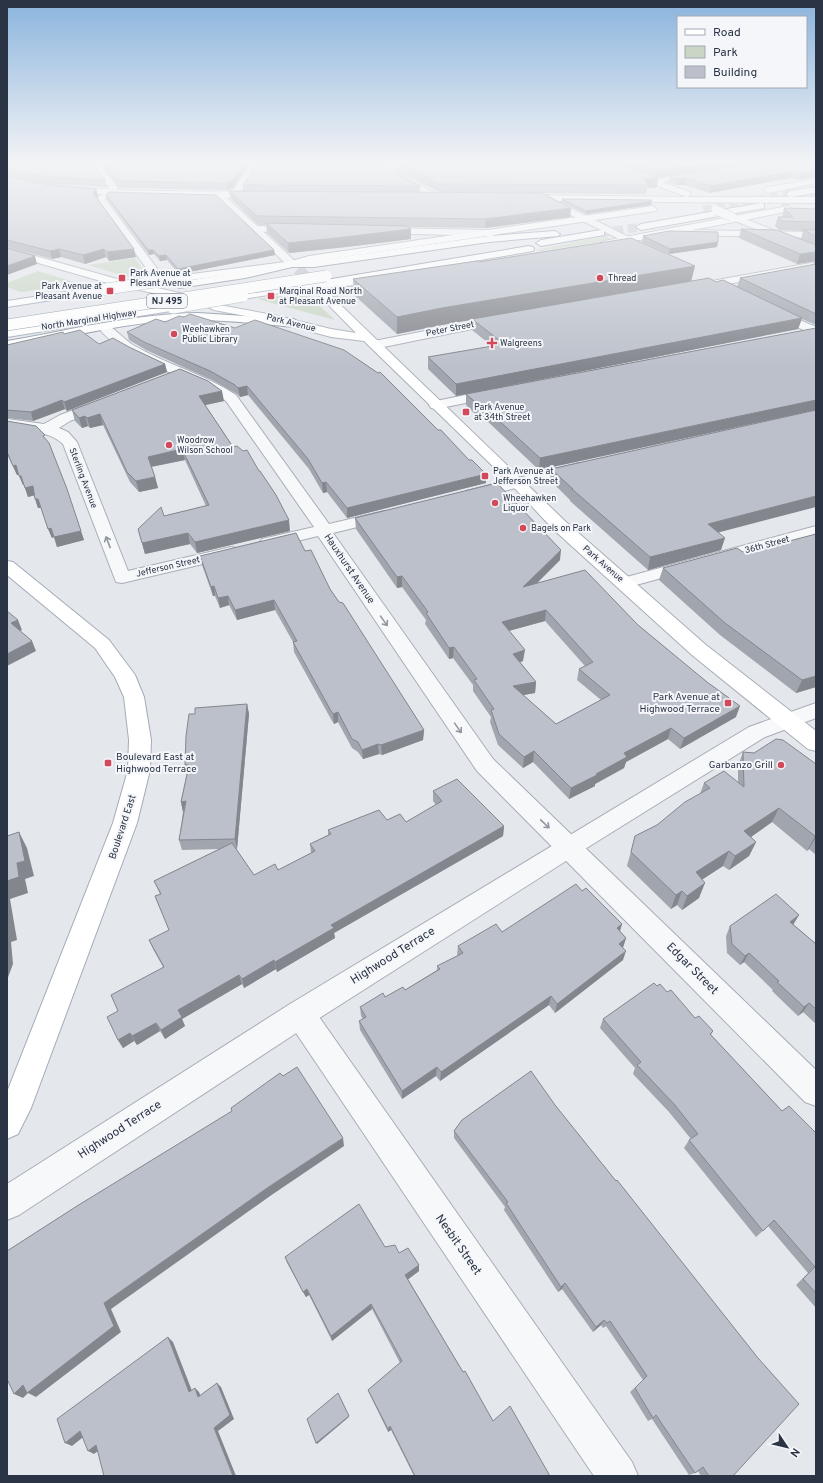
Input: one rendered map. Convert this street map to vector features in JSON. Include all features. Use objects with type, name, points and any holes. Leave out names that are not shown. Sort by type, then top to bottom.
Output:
[{"type":"main road","points":[[7,310],[177,290],[295,266],[309,259],[502,231]]},
{"type":"main road","name":"NJ 495","points":[[7,326],[564,231]]},
{"type":"main road","points":[[595,249],[628,240],[671,231]]},
{"type":"main road","name":"NJ 495","points":[[7,317],[601,233]]},
{"type":"main road","points":[[7,304],[161,281],[314,264],[481,240],[555,234]]},
{"type":"main road","points":[[312,283],[524,250],[582,236]]},
{"type":"main road","points":[[7,251],[115,282],[177,290]]},
{"type":"main road","points":[[312,283],[413,277],[449,269],[539,254]]},
{"type":"main road","name":"Park Avenue","points":[[312,283],[388,359],[518,483],[560,526],[699,650],[816,743]]},
{"type":"main road","name":"North Marginal Highway","points":[[7,333],[173,308],[239,300],[312,283]]},
{"type":"main road","name":"Park Avenue","points":[[239,300],[304,318],[371,342]]},
{"type":"main road","name":"Park Avenue","points":[[214,307],[294,322],[371,342]]},
{"type":"main road","points":[[104,327],[173,308]]},
{"type":"main road","points":[[7,345],[156,319],[199,317],[294,322],[388,359]]},
{"type":"main road","name":"Boulevard East","points":[[7,566],[102,644],[125,675],[134,697],[140,740],[138,776],[123,830],[16,1108],[7,1123]]},
{"type":"street","points":[[124,231],[161,281]]},
{"type":"street","points":[[256,231],[295,266]]},
{"type":"street","points":[[394,231],[492,232]]},
{"type":"street","points":[[595,249],[644,248],[607,231]]},
{"type":"street","points":[[770,231],[816,251]]},
{"type":"street","points":[[667,232],[816,235]]},
{"type":"street","points":[[685,289],[816,265]]},
{"type":"street","points":[[699,274],[731,290]]},
{"type":"street","points":[[324,295],[413,277],[434,276]]},
{"type":"street","points":[[760,304],[816,332]]},
{"type":"street","name":"Peter Street","points":[[371,342],[513,318]]},
{"type":"street","name":"Hauxhurst Avenue","points":[[104,327],[113,337],[129,348],[215,387],[234,402],[324,530],[328,540],[485,766],[568,846]]},
{"type":"street","points":[[792,336],[816,332]]},
{"type":"street","points":[[167,378],[182,372]]},
{"type":"street","points":[[436,405],[511,390]]},
{"type":"street","points":[[48,428],[65,418],[115,398]]},
{"type":"street","name":"Sterling Avenue","points":[[7,423],[16,427],[48,428],[63,434],[70,442],[122,578]]},
{"type":"street","points":[[457,498],[593,465]]},
{"type":"street","name":"Jefferson Street","points":[[122,578],[402,511]]},
{"type":"street","name":"36th Street","points":[[625,583],[816,531]]},
{"type":"street","name":"Highwood Terrace","points":[[7,1203],[300,1014],[568,846],[757,732],[816,710]]},
{"type":"street","name":"Edgar Street","points":[[568,846],[816,1091]]},
{"type":"street","name":"Nesbit Street","points":[[300,1014],[618,1476]]},
{"type":"green space","points":[[604,236],[613,240],[540,251],[536,250]]},
{"type":"green space","points":[[135,258],[148,277],[135,279],[88,265]]},
{"type":"green space","points":[[38,271],[80,284],[21,292],[7,287],[7,283]]},
{"type":"green space","points":[[304,292],[335,320],[257,299]]},
{"type":"building","points":[[7,231],[121,231],[134,249],[107,252],[104,249],[83,255],[59,249],[50,251],[7,240]]},
{"type":"building","points":[[134,231],[254,231],[274,250],[178,269],[166,255],[159,256],[153,250],[148,250]]},
{"type":"building","points":[[275,231],[393,231],[345,237],[288,243]]},
{"type":"building","points":[[668,231],[718,232],[718,242],[670,249],[643,236]]},
{"type":"building","points":[[746,231],[780,231],[816,245],[816,252],[800,254]]},
{"type":"building","points":[[806,231],[816,231],[816,236]]},
{"type":"building","points":[[631,238],[695,266],[442,308],[397,317],[353,279],[477,261],[479,262]]},
{"type":"building","points":[[7,248],[35,256],[7,266]]},
{"type":"building","points":[[816,264],[816,314],[740,278]]},
{"type":"building","points":[[709,278],[716,282],[723,280],[802,318],[456,384],[428,357],[504,344],[472,319]]},
{"type":"building","points":[[190,314],[235,328],[255,320],[344,350],[378,373],[380,372],[438,430],[441,430],[469,460],[472,460],[486,474],[347,508],[326,482],[322,483],[308,459],[247,386],[238,388],[210,371],[144,342],[127,332],[156,319],[165,322],[179,316],[184,317]]},
{"type":"building","points":[[816,328],[816,400],[540,458],[485,408],[482,408],[466,394]]},
{"type":"building","points":[[80,330],[99,344],[113,338],[165,364],[64,402],[62,400],[31,412],[7,410],[7,345],[63,332],[64,334]]},
{"type":"building","points":[[180,369],[208,381],[222,391],[199,396],[233,447],[237,446],[243,451],[247,450],[259,471],[276,495],[289,520],[195,542],[188,533],[142,543],[138,529],[161,507],[164,516],[209,505],[182,449],[148,457],[155,477],[136,481],[127,472],[100,414],[87,418],[85,416],[79,418],[72,410]]},
{"type":"building","points":[[816,410],[816,496],[708,524],[725,538],[650,557],[551,469]]},
{"type":"building","points":[[7,421],[36,426],[45,435],[43,436],[49,443],[81,531],[54,537],[51,528],[48,529],[38,499],[35,499],[33,486],[25,488],[21,476],[19,476],[16,465],[13,466],[7,452]]},
{"type":"building","points":[[497,483],[561,550],[523,587],[585,570],[638,625],[707,682],[740,706],[684,738],[671,728],[624,753],[627,757],[596,774],[597,775],[571,788],[534,751],[524,757],[499,734],[491,710],[494,709],[474,680],[477,679],[454,647],[449,648],[426,613],[428,612],[402,576],[397,577],[355,518]],"holes":[[[546,610],[593,662],[579,669],[610,695],[556,724],[513,686],[536,682],[513,654],[525,650],[502,622]]]},
{"type":"building","points":[[296,533],[305,551],[311,550],[330,589],[339,602],[343,603],[424,730],[362,750],[358,742],[352,739],[338,712],[333,714],[331,711],[293,642],[297,641],[274,600],[235,610],[228,596],[218,598],[214,586],[211,587],[200,556]]},
{"type":"building","points":[[816,534],[816,676],[802,680],[725,623],[663,568],[737,548],[743,552],[751,551]]},
{"type":"building","points":[[7,611],[18,620],[11,623],[32,641],[7,654]]},
{"type":"building","points":[[247,704],[235,839],[179,840],[186,801],[181,802],[189,765],[185,765],[186,736],[189,714],[195,714],[195,708]]},
{"type":"building","points":[[776,739],[783,740],[816,764],[816,835],[815,836],[779,808],[744,831],[756,842],[735,856],[729,851],[696,872],[705,883],[687,896],[682,891],[676,895],[631,852],[635,836],[657,825],[685,802],[710,788],[704,783],[724,771],[744,787],[743,752],[754,753]]},
{"type":"building","points":[[457,779],[504,826],[331,925],[334,928],[275,962],[274,960],[242,979],[239,975],[178,1010],[182,1017],[161,1030],[156,1023],[132,1036],[130,1033],[118,1040],[107,1017],[118,1011],[111,995],[164,967],[149,940],[169,930],[155,896],[161,894],[154,881],[232,843],[254,875],[275,864],[278,870],[315,851],[310,844],[331,834],[328,830],[379,810],[387,820],[400,814],[406,822],[442,801],[433,791]]},
{"type":"building","points":[[19,832],[25,861],[17,863],[19,877],[7,881],[7,836]]},
{"type":"building","points":[[576,884],[582,891],[586,888],[622,924],[617,928],[626,938],[619,944],[626,951],[557,1004],[551,996],[441,1072],[437,1067],[402,1091],[359,1021],[366,1017],[360,1007],[383,993],[385,997],[403,987],[405,990],[440,969],[437,966],[463,953],[458,946],[496,924],[502,932]]},
{"type":"building","points":[[776,894],[799,915],[790,922],[816,944],[816,1009],[809,1003],[804,1007],[749,953],[745,956],[732,944],[730,926]]},
{"type":"building","points":[[654,983],[657,986],[660,984],[667,992],[671,990],[695,1018],[699,1016],[713,1031],[710,1034],[782,1111],[789,1106],[816,1133],[816,1293],[803,1279],[815,1267],[774,1220],[763,1231],[689,1140],[698,1134],[674,1104],[637,1065],[641,1062],[603,1019]]},
{"type":"building","points":[[297,1067],[343,1138],[270,1186],[104,1303],[114,1326],[27,1393],[23,1385],[14,1394],[7,1379],[7,1251],[77,1206],[232,1111],[231,1108],[280,1073],[283,1076]]},
{"type":"building","points":[[531,1071],[555,1105],[616,1181],[617,1180],[758,1358],[799,1404],[733,1476],[709,1476],[703,1467],[695,1473],[656,1415],[653,1418],[635,1388],[647,1376],[610,1321],[607,1323],[604,1320],[596,1327],[565,1283],[561,1287],[506,1203],[508,1202],[454,1131],[462,1120]]},
{"type":"building","points":[[359,1204],[385,1247],[395,1245],[399,1253],[408,1248],[419,1265],[405,1275],[463,1372],[465,1371],[493,1421],[510,1406],[550,1476],[415,1476],[390,1426],[388,1429],[368,1390],[402,1361],[371,1304],[331,1336],[307,1289],[303,1292],[285,1257]]},
{"type":"building","points":[[168,1337],[189,1392],[195,1388],[198,1397],[217,1383],[230,1415],[214,1428],[233,1476],[104,1476],[96,1445],[88,1451],[80,1431],[65,1443],[57,1419]]},
{"type":"building","points":[[338,1393],[349,1416],[316,1443],[307,1419]]},
{"type":"tunnel","points":[[601,233],[613,231]]},
{"type":"tunnel","points":[[298,269],[310,281]]},
{"type":"place","name":"Park Avenue at Plesant Avenue","points":[[122,278]]},
{"type":"place","name":"Thread","points":[[600,278]]},
{"type":"place","name":"Park Avenue at Pleasant Avenue","points":[[110,291]]},
{"type":"place","name":"Marginal Road North at Pleasant Avenue","points":[[271,296]]},
{"type":"place","name":"Weehawken Public Library","points":[[174,334]]},
{"type":"place","name":"Walgreens","points":[[492,343]]},
{"type":"place","name":"Park Avenue at 34th Street","points":[[466,412]]},
{"type":"place","name":"Woodrow Wilson School","points":[[169,445]]},
{"type":"place","name":"Park Avenue at Jefferson Street","points":[[485,476]]},
{"type":"place","name":"Wheehawken Liquor","points":[[495,503]]},
{"type":"place","name":"Bagels on Park","points":[[523,528]]},
{"type":"place","name":"Park Avenue at Highwood Terrace","points":[[728,703]]},
{"type":"place","name":"Boulevard East at Highwood Terrace","points":[[108,763]]},
{"type":"place","name":"Garbanzo Grill","points":[[781,765]]}]
